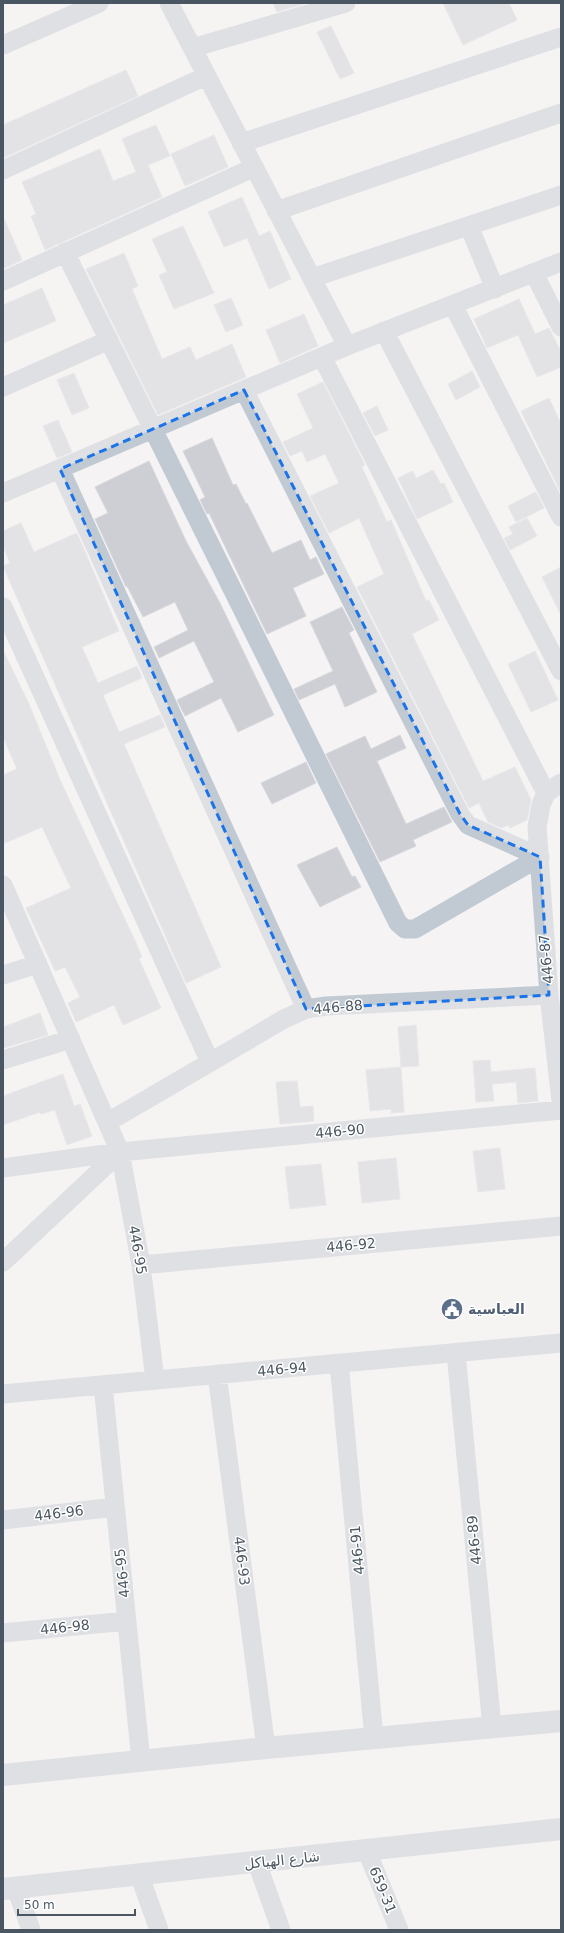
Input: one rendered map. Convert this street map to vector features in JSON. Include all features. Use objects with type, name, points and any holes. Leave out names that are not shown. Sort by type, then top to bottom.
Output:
[{"type":"street","points":[[3,45],[99,3]]},
{"type":"street","points":[[169,3],[253,168],[347,346]]},
{"type":"street","points":[[192,48],[346,3]]},
{"type":"street","points":[[241,143],[561,37]]},
{"type":"street","points":[[3,170],[206,76]]},
{"type":"street","points":[[276,211],[561,112]]},
{"type":"street","points":[[3,281],[253,168]]},
{"type":"street","points":[[312,278],[561,195]]},
{"type":"street","points":[[469,226],[494,289]]},
{"type":"street","points":[[66,252],[398,923],[405,930],[415,929],[540,858]]},
{"type":"street","points":[[3,493],[347,346],[561,262]]},
{"type":"street","points":[[534,273],[561,327]]},
{"type":"street","points":[[453,305],[561,517]]},
{"type":"street","points":[[384,331],[561,671]]},
{"type":"street","points":[[3,388],[109,340]]},
{"type":"street","points":[[322,357],[554,788]]},
{"type":"street","points":[[244,390],[460,814],[468,825],[540,858]]},
{"type":"street","points":[[60,469],[306,1010]]},
{"type":"street","points":[[3,607],[210,1062]]},
{"type":"street","name":"446-87","points":[[554,788],[541,805],[537,827],[542,913],[561,1101]]},
{"type":"street","name":"446-95","points":[[3,885],[120,1152],[141,1265],[155,1380]]},
{"type":"street","points":[[3,975],[38,964]]},
{"type":"street","name":"446-88","points":[[108,1122],[284,1019],[306,1010],[326,1006],[550,995]]},
{"type":"street","points":[[3,1060],[71,1039]]},
{"type":"street","name":"446-90","points":[[3,1168],[120,1152],[561,1110]]},
{"type":"street","points":[[3,1262],[120,1152]]},
{"type":"street","name":"446-92","points":[[141,1265],[561,1226]]},
{"type":"street","name":"446-94","points":[[3,1394],[561,1343]]},
{"type":"street","name":"446-89","points":[[456,1353],[492,1727]]},
{"type":"street","name":"446-91","points":[[339,1363],[374,1738]]},
{"type":"street","name":"446-93","points":[[217,1374],[266,1748]]},
{"type":"street","name":"446-95","points":[[103,1385],[141,1761]]},
{"type":"street","name":"446-96","points":[[3,1520],[115,1507]]},
{"type":"street","name":"446-98","points":[[3,1633],[127,1621]]},
{"type":"street","points":[[3,1775],[561,1720]]},
{"type":"street","name":"شارع الهياكل","points":[[10,1889],[561,1829]]},
{"type":"street","name":"659-31","points":[[367,1851],[399,1930]]},
{"type":"street","points":[[257,1863],[281,1930]]},
{"type":"street","points":[[139,1874],[159,1930]]},
{"type":"street","points":[[10,1889],[31,1930]]},
{"type":"highlighted area","points":[[244,390],[460,814],[468,825],[540,857],[549,995],[306,1009],[60,469]]},
{"type":"building","points":[[273,3],[307,3],[277,12]]},
{"type":"building","points":[[443,3],[509,3],[517,20],[463,45]]},
{"type":"building","points":[[331,26],[354,73],[340,79],[317,32]]},
{"type":"building","points":[[126,70],[138,96],[3,158],[3,125]]},
{"type":"building","points":[[156,125],[170,156],[148,165],[162,197],[45,250],[31,216],[36,214],[22,182],[100,149],[113,181],[136,172],[122,139]]},
{"type":"building","points":[[214,135],[228,167],[185,186],[171,154]]},
{"type":"building","points":[[242,197],[259,236],[270,231],[291,279],[269,289],[247,238],[224,247],[208,212]]},
{"type":"building","points":[[3,216],[22,260],[3,269]]},
{"type":"building","points":[[183,226],[214,293],[174,309],[159,275],[167,272],[152,239]]},
{"type":"building","points":[[124,253],[138,286],[132,289],[162,359],[190,347],[196,360],[232,344],[246,377],[158,415],[86,269]]},
{"type":"building","points":[[42,288],[56,321],[3,343],[3,305]]},
{"type":"building","points":[[231,298],[243,325],[226,332],[214,305]]},
{"type":"building","points":[[519,299],[535,334],[549,328],[561,352],[561,367],[537,377],[518,335],[487,348],[474,319]]},
{"type":"building","points":[[304,314],[318,346],[280,363],[266,330]]},
{"type":"building","points":[[472,371],[480,387],[456,400],[448,384]]},
{"type":"building","points":[[74,373],[89,408],[72,415],[57,380]]},
{"type":"building","points":[[323,382],[365,465],[362,467],[387,522],[391,520],[426,601],[429,600],[439,620],[412,634],[483,781],[515,767],[531,800],[527,820],[510,828],[508,825],[502,828],[488,822],[479,803],[469,808],[357,587],[384,574],[359,518],[329,533],[310,496],[339,483],[325,454],[307,462],[302,451],[290,456],[283,442],[313,428],[297,394]]},
{"type":"building","points":[[549,398],[561,424],[561,493],[521,411]]},
{"type":"building","points":[[377,406],[388,430],[375,436],[363,413]]},
{"type":"building","points":[[58,420],[72,452],[57,458],[43,426]]},
{"type":"building","points":[[212,438],[233,485],[236,484],[246,504],[247,503],[272,553],[301,540],[310,560],[316,557],[324,574],[293,588],[306,616],[267,634],[209,513],[207,514],[200,500],[205,497],[183,451]]},
{"type":"building","points":[[149,461],[186,541],[220,603],[274,715],[238,732],[221,698],[185,716],[177,700],[214,682],[194,641],[159,658],[154,647],[188,630],[175,602],[143,617],[127,586],[126,587],[95,519],[108,513],[95,487]]},
{"type":"building","points":[[433,470],[441,484],[444,483],[453,502],[417,519],[398,478],[413,471],[416,478]]},
{"type":"building","points":[[536,492],[544,508],[516,522],[508,506]]},
{"type":"building","points":[[527,518],[537,536],[510,550],[504,538],[513,534],[509,527]]},
{"type":"building","points":[[21,523],[34,552],[77,533],[119,631],[82,647],[98,683],[137,666],[142,678],[103,695],[119,732],[160,715],[165,727],[124,744],[221,967],[186,983],[3,566],[10,563],[3,546],[3,531]]},
{"type":"building","points":[[561,567],[561,615],[542,577]]},
{"type":"building","points":[[342,607],[354,630],[349,633],[377,692],[345,707],[335,684],[299,700],[294,689],[333,671],[310,622]]},
{"type":"building","points":[[3,650],[29,704],[61,782],[137,945],[142,957],[139,959],[161,1008],[123,1025],[114,1005],[76,1022],[68,1003],[80,997],[65,967],[55,971],[26,908],[71,888],[42,827],[3,844],[3,775],[17,769],[3,737]]},
{"type":"building","points":[[535,651],[558,700],[531,712],[508,664]]},
{"type":"building","points":[[400,735],[406,748],[377,761],[406,824],[444,807],[452,822],[413,840],[416,846],[380,862],[326,754],[365,736],[371,749]]},
{"type":"building","points":[[306,762],[316,783],[272,804],[261,783]]},
{"type":"building","points":[[337,847],[352,877],[355,876],[361,887],[320,907],[297,865]]},
{"type":"building","points":[[40,1013],[48,1035],[3,1048],[3,1027]]},
{"type":"building","points":[[416,1025],[419,1066],[401,1067],[398,1027]]},
{"type":"building","points":[[490,1060],[491,1072],[535,1068],[538,1101],[518,1103],[516,1082],[492,1084],[494,1101],[476,1102],[473,1061]]},
{"type":"building","points":[[401,1067],[404,1112],[391,1113],[391,1109],[370,1111],[366,1070]]},
{"type":"building","points":[[63,1074],[74,1106],[80,1104],[92,1136],[67,1145],[55,1110],[41,1114],[40,1112],[3,1125],[3,1096]]},
{"type":"building","points":[[297,1081],[300,1107],[313,1106],[314,1121],[280,1124],[276,1082]]},
{"type":"building","points":[[500,1148],[505,1189],[478,1192],[473,1151]]},
{"type":"building","points":[[396,1158],[400,1199],[362,1203],[358,1162]]},
{"type":"building","points":[[321,1164],[326,1205],[290,1209],[285,1167]]},
{"type":"place","name":"العباسية","points":[[452,1309]]}]
